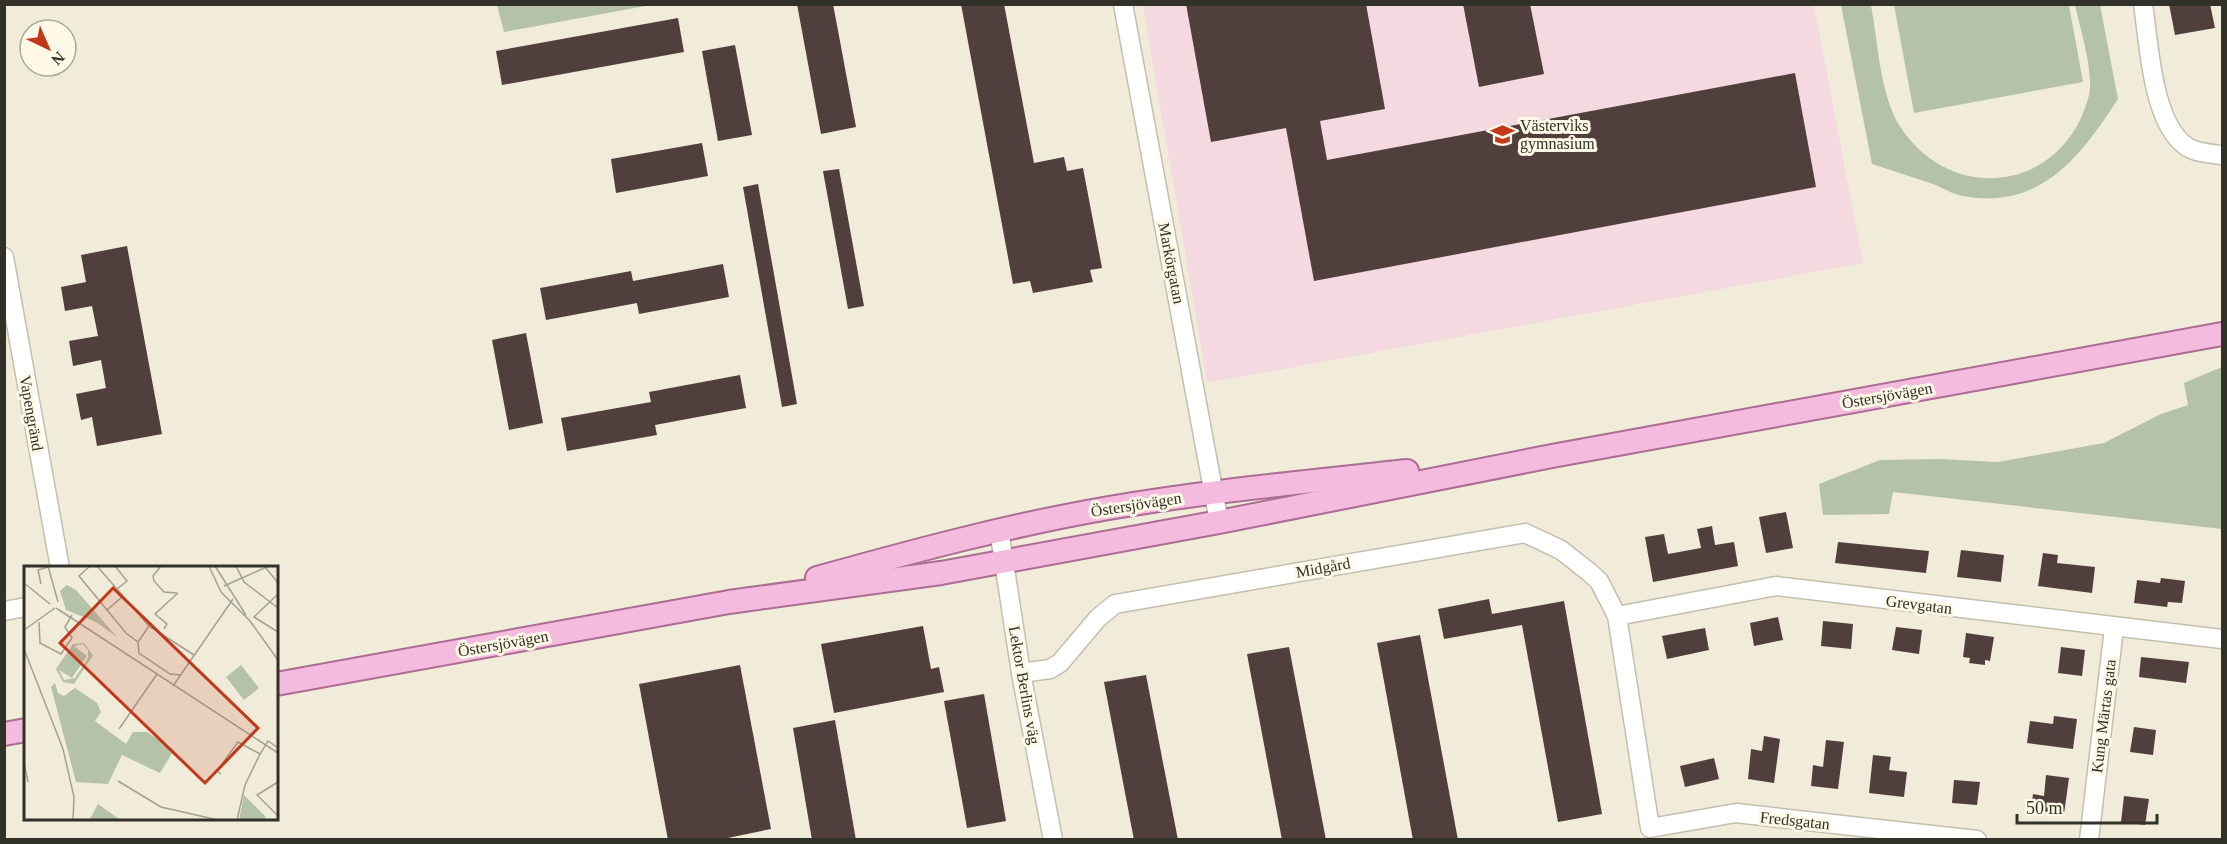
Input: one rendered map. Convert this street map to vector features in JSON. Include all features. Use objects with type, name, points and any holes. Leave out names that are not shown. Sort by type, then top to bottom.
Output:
[{"type":"main road","name":"Östersjövägen","points":[[278,684],[729,602],[941,573],[1219,522],[1552,456],[2223,334]]},
{"type":"main road","name":"Östersjövägen","points":[[729,602],[999,530],[1106,508],[1214,492],[1552,456]]},
{"type":"main road","points":[[4,734],[24,730]]},
{"type":"street","name":"Markörgatan","points":[[1124,4],[1219,522]]},
{"type":"street","points":[[2143,4],[2161,112],[2173,134],[2191,149],[2223,155]]},
{"type":"street","name":"Vapengränd","points":[[4,257],[60,566]]},
{"type":"street","name":"Lektor Berlins väg","points":[[999,530],[1021,673],[1053,840]]},
{"type":"street","name":"Midgård","points":[[1021,673],[1050,669],[1060,663],[1098,618],[1115,604],[1526,532],[1561,550],[1599,581],[1617,616]]},
{"type":"street","name":"Grevgatan","points":[[1617,616],[1776,586],[2114,628],[2223,639]]},
{"type":"street","points":[[4,611],[24,607]]},
{"type":"street","name":"Fredsgatan","points":[[1617,616],[1645,834],[1736,813],[1977,840]]},
{"type":"street","name":"Kung Märtas gata","points":[[2089,840],[2114,628]]},
{"type":"shaded area","name":"Västerviks gymnasium","points":[[1143,5],[1814,5],[1863,263],[1207,383]]},
{"type":"green space","points":[[497,4],[651,5],[504,32]]},
{"type":"green space","points":[[1841,5],[1871,5],[1884,85],[1894,115],[1901,128],[1924,153],[1950,170],[1978,178],[2007,177],[2034,168],[2058,151],[2077,127],[2089,95],[2090,74],[2075,5],[2100,5],[2118,99],[2089,141],[2073,159],[2036,187],[2015,195],[1990,198],[1955,194],[1933,184],[1872,164]]},
{"type":"green space","points":[[1894,5],[2069,5],[2083,82],[1914,113]]},
{"type":"green space","points":[[2222,367],[2222,529],[1893,492],[1889,514],[1823,515],[1819,484],[1880,460],[1939,459],[1998,462],[2104,443],[2161,414],[2188,405],[2184,383]]},
{"type":"building","points":[[797,4],[833,4],[856,127],[821,134]]},
{"type":"building","points":[[961,4],[1004,4],[1034,163],[1064,157],[1067,171],[1083,168],[1102,268],[1090,270],[1093,282],[1033,293],[1030,281],[1013,284]]},
{"type":"building","points":[[1186,4],[1366,4],[1385,109],[1320,121],[1327,160],[1795,73],[1816,187],[1314,281],[1286,128],[1211,142]]},
{"type":"building","points":[[1463,4],[1530,4],[1544,74],[1479,87]]},
{"type":"building","points":[[2169,4],[2210,4],[2215,28],[2175,35]]},
{"type":"building","points":[[678,18],[684,52],[502,85],[496,51]]},
{"type":"building","points":[[735,45],[752,135],[718,141],[702,51]]},
{"type":"building","points":[[702,143],[708,176],[616,193],[611,159]]},
{"type":"building","points":[[839,169],[864,306],[848,309],[823,171]]},
{"type":"building","points":[[758,184],[797,404],[782,407],[743,187]]},
{"type":"building","points":[[127,246],[162,434],[97,446],[92,417],[81,420],[76,394],[106,388],[101,360],[73,366],[69,341],[98,336],[92,306],[65,311],[61,287],[86,282],[81,255]]},
{"type":"building","points":[[723,264],[729,297],[639,314],[637,303],[546,320],[540,288],[631,271],[633,281]]},
{"type":"building","points":[[526,333],[543,423],[509,430],[492,340]]},
{"type":"building","points":[[740,375],[746,408],[655,425],[657,435],[567,451],[561,418],[651,402],[649,392]]},
{"type":"building","points":[[1786,512],[1793,548],[1766,553],[1759,517]]},
{"type":"building","points":[[1712,526],[1715,545],[1734,542],[1738,566],[1653,582],[1645,537],[1664,534],[1668,554],[1701,548],[1697,529]]},
{"type":"building","points":[[1838,542],[1929,551],[1926,573],[1835,563]]},
{"type":"building","points":[[1961,550],[2004,555],[2001,582],[1957,577]]},
{"type":"building","points":[[2043,553],[2058,555],[2057,563],[2095,567],[2092,593],[2038,586]]},
{"type":"building","points":[[2161,578],[2185,581],[2182,603],[2168,602],[2167,607],[2134,603],[2137,580],[2160,583]]},
{"type":"building","points":[[1489,599],[1492,614],[1564,601],[1602,814],[1558,822],[1522,625],[1444,639],[1438,609]]},
{"type":"building","points":[[1778,617],[1783,640],[1754,646],[1750,623]]},
{"type":"building","points":[[1823,621],[1853,624],[1851,649],[1821,646]]},
{"type":"building","points":[[923,626],[931,669],[939,667],[944,692],[834,713],[821,644]]},
{"type":"building","points":[[1896,627],[1922,630],[1919,654],[1892,650]]},
{"type":"building","points":[[1705,628],[1709,650],[1667,659],[1662,636]]},
{"type":"building","points":[[1966,633],[1994,637],[1990,661],[1985,660],[1985,665],[1969,663],[1970,658],[1963,657]]},
{"type":"building","points":[[1420,635],[1458,840],[1413,840],[1377,643]]},
{"type":"building","points":[[1289,647],[1326,840],[1282,840],[1247,654]]},
{"type":"building","points":[[2061,647],[2085,650],[2082,676],[2058,673]]},
{"type":"building","points":[[2141,657],[2189,662],[2186,683],[2139,677]]},
{"type":"building","points":[[740,665],[771,829],[718,840],[668,840],[639,684]]},
{"type":"building","points":[[1146,675],[1178,840],[1134,840],[1104,682]]},
{"type":"building","points":[[984,694],[1006,821],[967,828],[944,701]]},
{"type":"building","points":[[2054,716],[2077,719],[2073,749],[2027,743],[2030,721],[2053,724]]},
{"type":"building","points":[[835,720],[856,840],[812,840],[793,728]]},
{"type":"building","points":[[2134,727],[2156,730],[2153,755],[2130,752]]},
{"type":"building","points":[[1764,736],[1780,739],[1774,783],[1748,779],[1751,749],[1762,751]]},
{"type":"building","points":[[1826,740],[1844,742],[1838,789],[1811,786],[1813,765],[1823,767]]},
{"type":"building","points":[[1873,755],[1891,757],[1889,770],[1907,772],[1904,797],[1869,793]]},
{"type":"building","points":[[1714,758],[1719,779],[1685,787],[1680,766]]},
{"type":"building","points":[[2046,775],[2069,778],[2064,814],[2031,810],[2033,794],[2044,796]]},
{"type":"building","points":[[1954,780],[1980,782],[1977,805],[1952,803]]},
{"type":"building","points":[[2124,796],[2149,799],[2145,825],[2121,822]]},
{"type":"place","name":"Västerviks gymnasium","points":[[1502,134]]}]
